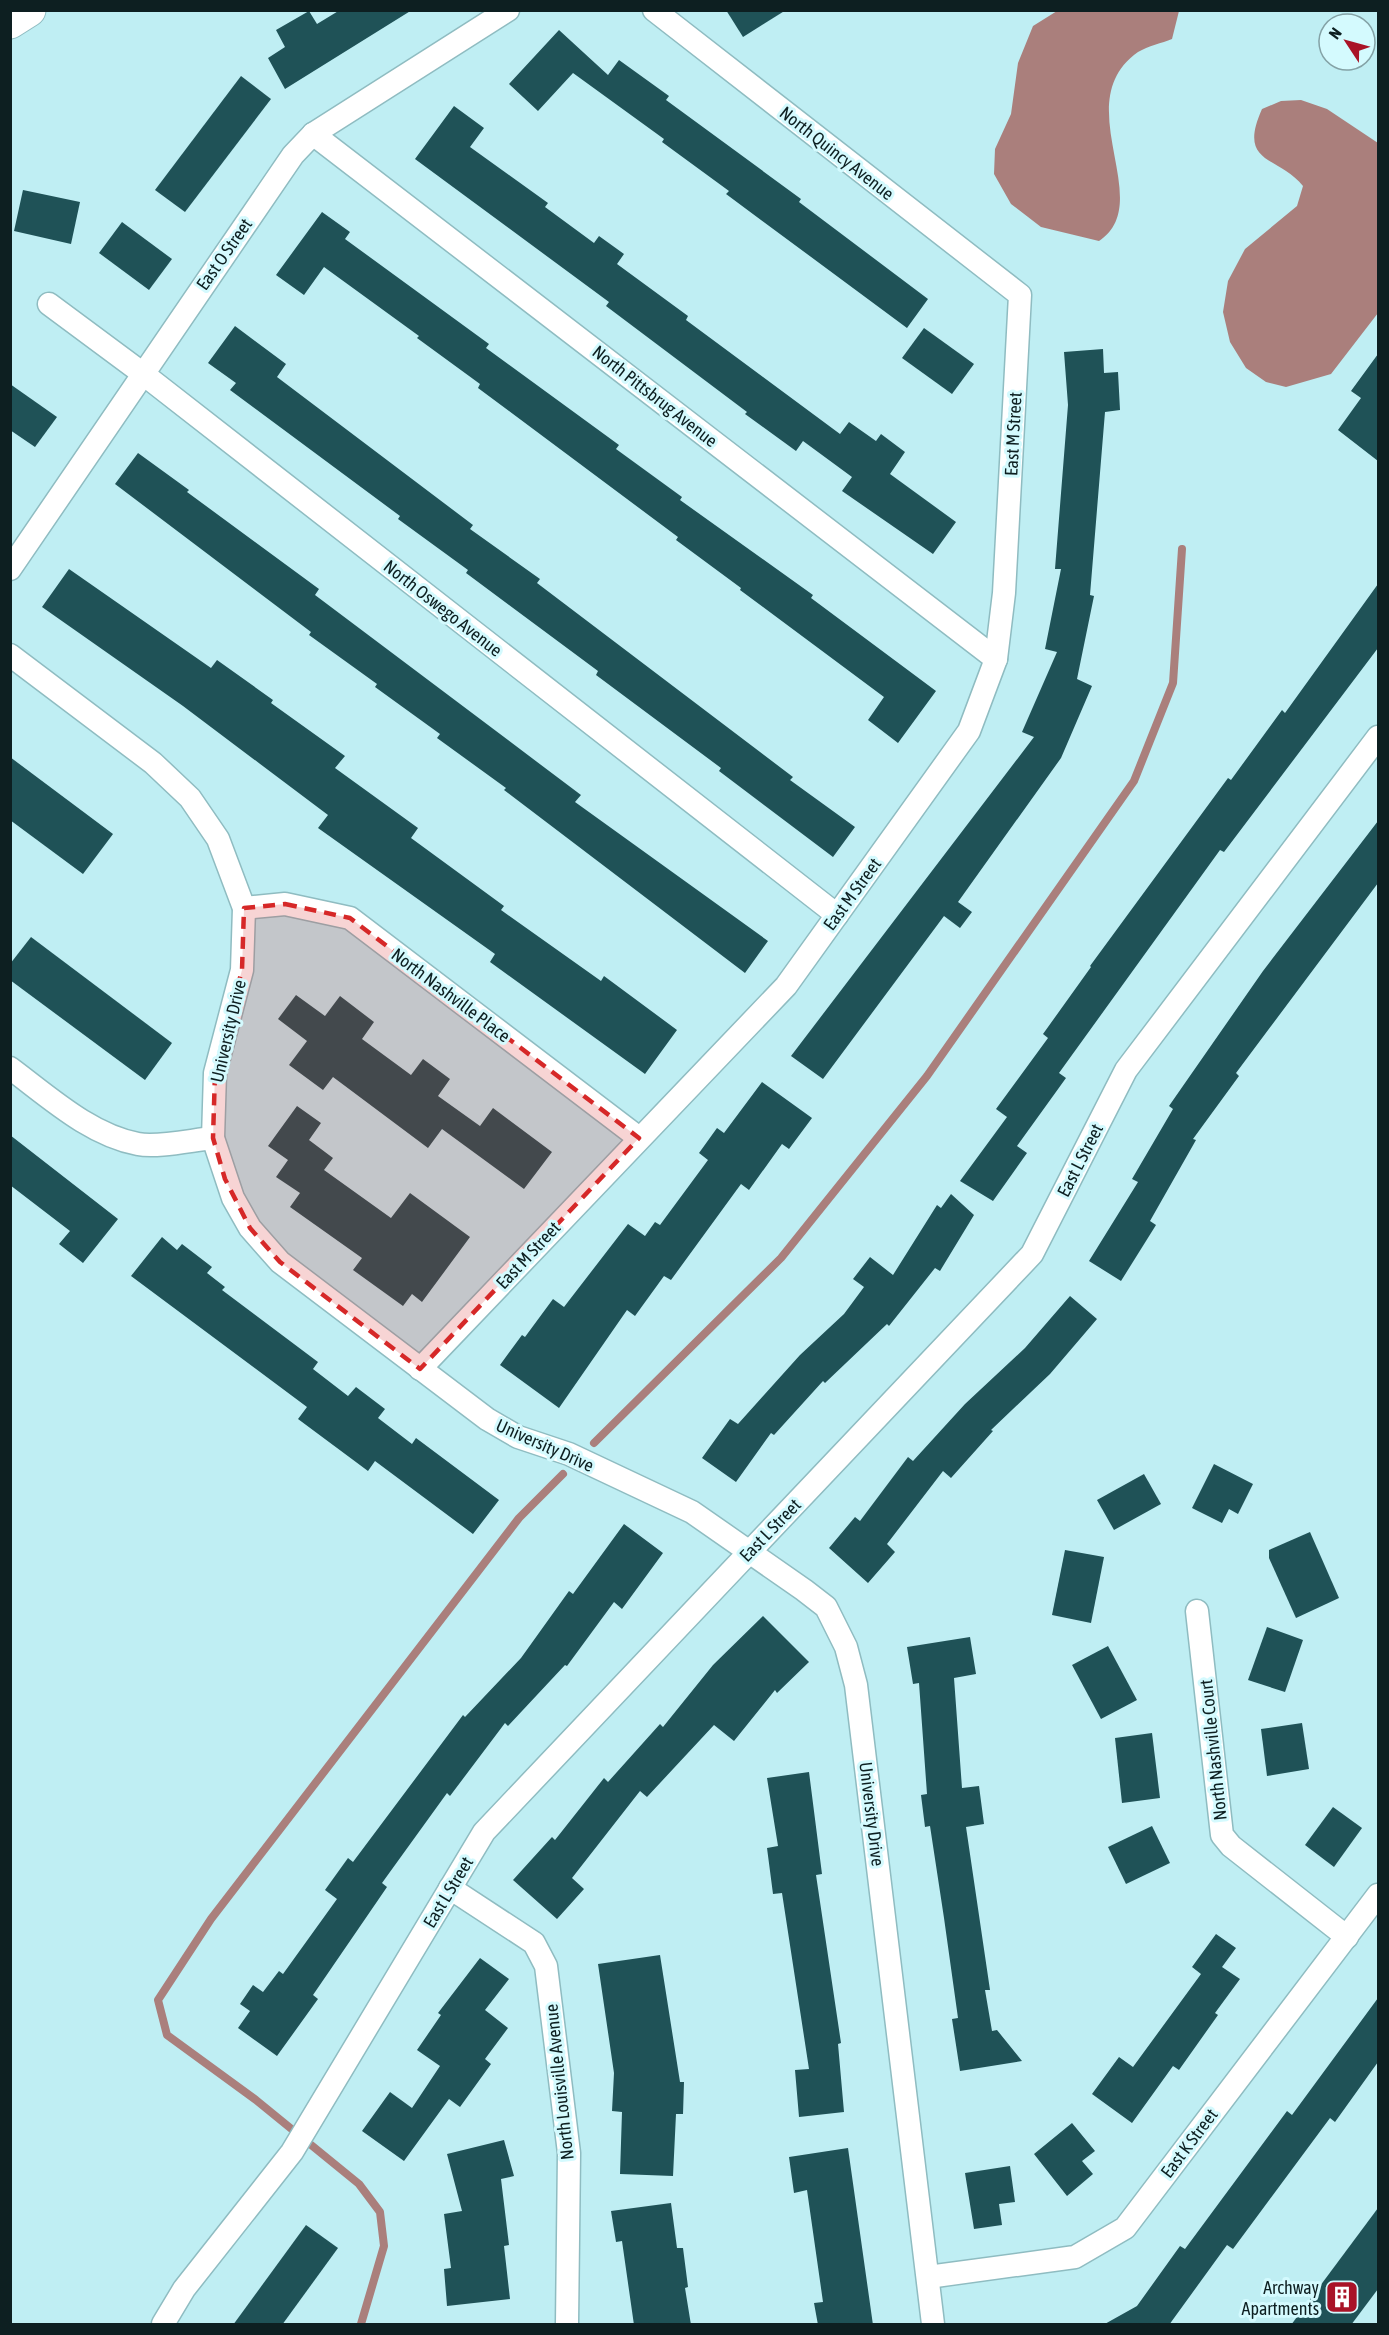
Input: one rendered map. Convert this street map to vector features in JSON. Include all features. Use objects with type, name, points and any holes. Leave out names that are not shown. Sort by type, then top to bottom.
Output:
[{"type":"highway","points":[[10,22],[29,10]]},
{"type":"street","name":"East O Street","points":[[10,569],[45,522],[142,373],[292,155],[313,134],[508,10]]},
{"type":"street","name":"North Quincy Avenue","points":[[654,10],[1020,295]]},
{"type":"street","name":"North Pittsbrug Avenue","points":[[313,134],[996,659]]},
{"type":"street","name":"East M Street","points":[[420,1369],[786,986],[969,731],[996,659],[1004,593],[1020,295]]},
{"type":"street","name":"North Oswego Avenue","points":[[49,304],[142,373],[837,915]]},
{"type":"street","name":"University Drive","points":[[10,655],[153,763],[190,798],[218,839],[244,908],[242,970],[215,1073],[213,1138],[232,1198],[250,1228],[280,1262],[487,1419],[518,1437],[569,1454],[692,1512],[826,1607],[846,1647],[856,1685],[933,2325]]},
{"type":"street","name":"East L Street","points":[[163,2325],[184,2289],[292,2152],[484,1832],[1032,1254],[1126,1070],[1378,737]]},
{"type":"street","name":"North Nashville Place","points":[[244,908],[285,904],[350,918],[639,1138]]},
{"type":"street","points":[[10,1068],[68,1111],[110,1136],[140,1145],[213,1138]]},
{"type":"street","name":"North Nashville Court","points":[[1197,1611],[1222,1835],[1231,1846],[1347,1937]]},
{"type":"street","name":"North Louisville Avenue","points":[[450,1888],[534,1943],[546,1966],[569,2153],[567,2325]]},
{"type":"street","name":"East K Street","points":[[928,2277],[1075,2258],[1125,2228],[1378,1895]]},
{"type":"highlighted area","points":[[285,904],[350,918],[639,1138],[420,1369],[280,1262],[250,1228],[225,1179],[213,1138],[215,1073],[242,970],[244,908]]},
{"type":"shaded area","points":[[1057,11],[1179,11],[1172,39],[1138,52],[1118,73],[1110,98],[1110,124],[1120,202],[1115,224],[1099,241],[1041,227],[1011,204],[994,174],[995,149],[1011,114],[1018,63],[1033,26]]},
{"type":"shaded area","points":[[1301,100],[1327,109],[1378,143],[1378,313],[1331,374],[1286,387],[1266,382],[1246,368],[1230,342],[1223,312],[1228,281],[1245,249],[1297,206],[1303,186],[1257,150],[1254,140],[1262,109],[1281,101]]},
{"type":"building","points":[[340,10],[412,10],[285,89],[268,58],[285,47],[276,30],[309,11],[317,24]]},
{"type":"building","points":[[726,10],[786,10],[743,37]]},
{"type":"building","points":[[559,30],[608,75],[619,60],[669,96],[666,100],[801,199],[799,202],[928,299],[907,328],[726,194],[729,191],[662,142],[664,139],[573,73],[538,111],[509,84]]},
{"type":"building","points":[[241,76],[271,99],[185,212],[155,190]]},
{"type":"building","points":[[454,106],[484,128],[470,147],[548,203],[545,207],[594,243],[599,236],[624,254],[617,264],[688,316],[686,320],[840,434],[849,422],[876,441],[881,434],[905,452],[890,474],[956,522],[933,554],[842,491],[852,477],[803,441],[796,451],[745,414],[747,412],[606,306],[609,302],[415,159]]},
{"type":"building","points":[[23,190],[80,202],[71,244],[14,231]]},
{"type":"building","points":[[322,212],[350,232],[345,239],[489,344],[486,348],[619,445],[616,449],[682,497],[680,500],[813,595],[811,598],[936,691],[898,743],[868,720],[884,697],[740,590],[741,588],[676,540],[678,537],[478,388],[480,384],[417,338],[419,336],[324,267],[304,295],[276,275]]},
{"type":"building","points":[[122,222],[172,259],[149,290],[99,253]]},
{"type":"building","points":[[235,326],[286,364],[277,377],[473,525],[470,529],[540,579],[537,583],[793,777],[790,780],[855,827],[833,857],[719,771],[721,768],[596,675],[598,671],[466,573],[468,570],[398,519],[400,516],[230,390],[236,383],[208,363]]},
{"type":"building","points":[[924,328],[974,364],[952,394],[902,358]]},
{"type":"building","points":[[1103,349],[1104,373],[1118,372],[1120,410],[1105,412],[1090,595],[1094,596],[1077,679],[1092,686],[1061,758],[958,902],[972,912],[960,928],[944,916],[823,1079],[791,1056],[1034,737],[1022,732],[1057,652],[1045,649],[1061,569],[1055,569],[1068,405],[1064,352]]},
{"type":"building","points":[[1378,354],[1378,461],[1338,430],[1361,398],[1351,391]]},
{"type":"building","points":[[10,384],[57,417],[35,447],[10,430]]},
{"type":"building","points":[[138,453],[319,589],[315,595],[581,795],[575,802],[768,941],[745,973],[504,790],[506,788],[437,738],[440,734],[375,687],[377,684],[309,635],[311,632],[115,484]]},
{"type":"building","points":[[69,569],[211,668],[217,660],[273,700],[271,703],[345,756],[335,768],[418,828],[411,838],[504,906],[501,910],[601,981],[604,976],[677,1030],[645,1074],[490,962],[495,954],[318,828],[328,815],[183,706],[42,607]]},
{"type":"building","points":[[1378,584],[1378,648],[1224,852],[1220,850],[1059,1073],[1066,1078],[1017,1146],[1027,1153],[993,1201],[960,1181],[1007,1117],[996,1109],[1048,1038],[1043,1034],[1090,966],[1228,778],[1231,780],[1282,710],[1285,713]]},
{"type":"building","points":[[10,757],[113,834],[83,874],[10,820]]},
{"type":"building","points":[[1378,821],[1378,883],[1236,1073],[1239,1076],[1193,1139],[1196,1140],[1150,1221],[1156,1225],[1121,1281],[1089,1261],[1138,1182],[1132,1179],[1173,1109],[1169,1106],[1263,971]]},
{"type":"building","points":[[31,937],[172,1043],[145,1080],[10,980],[10,964]]},
{"type":"building","points":[[296,995],[325,1016],[340,996],[374,1022],[362,1039],[411,1075],[423,1059],[450,1079],[438,1096],[480,1126],[493,1108],[552,1152],[524,1189],[442,1129],[428,1148],[333,1077],[323,1090],[289,1065],[307,1041],[278,1019]]},
{"type":"building","points":[[762,1082],[812,1118],[789,1149],[782,1144],[749,1190],[741,1184],[671,1280],[664,1276],[635,1316],[627,1310],[559,1408],[500,1365],[522,1335],[525,1337],[553,1299],[564,1307],[628,1224],[645,1236],[655,1222],[660,1225],[708,1160],[699,1153],[717,1128],[724,1133]]},
{"type":"building","points":[[297,1106],[321,1123],[309,1140],[333,1158],[324,1170],[391,1218],[410,1193],[470,1237],[422,1302],[412,1294],[403,1306],[353,1270],[362,1258],[290,1207],[300,1193],[276,1177],[288,1160],[268,1146]]},
{"type":"building","points":[[10,1135],[118,1219],[83,1263],[59,1244],[70,1231],[10,1185]]},
{"type":"building","points":[[951,1194],[974,1215],[940,1271],[935,1268],[889,1326],[887,1324],[825,1383],[823,1381],[774,1435],[771,1433],[736,1482],[702,1458],[730,1419],[738,1424],[800,1355],[844,1314],[864,1287],[853,1279],[870,1257],[893,1275],[937,1205],[941,1208]]},
{"type":"building","points":[[162,1237],[177,1250],[182,1244],[212,1267],[207,1273],[225,1287],[222,1290],[318,1362],[313,1369],[348,1396],[356,1387],[385,1409],[378,1418],[412,1444],[416,1438],[499,1500],[473,1534],[375,1461],[368,1471],[298,1419],[307,1407],[131,1276]]},
{"type":"building","points":[[1070,1296],[1097,1319],[1050,1374],[991,1430],[993,1431],[951,1478],[943,1471],[887,1544],[895,1552],[868,1583],[829,1548],[855,1517],[860,1521],[908,1457],[913,1461],[965,1404],[1025,1348]]},
{"type":"building","points":[[1214,1464],[1253,1484],[1238,1514],[1229,1509],[1222,1523],[1192,1508]]},
{"type":"building","points":[[1144,1474],[1161,1504],[1114,1530],[1097,1500]]},
{"type":"building","points":[[624,1524],[663,1553],[622,1609],[614,1602],[567,1666],[565,1665],[508,1726],[505,1723],[450,1796],[447,1793],[382,1883],[387,1887],[313,1995],[318,1999],[277,2056],[238,2028],[250,2011],[240,2004],[253,1985],[263,1992],[279,1971],[283,1974],[337,1899],[325,1890],[348,1858],[353,1862],[463,1715],[465,1717],[521,1658],[569,1591],[573,1594]]},
{"type":"building","points":[[1310,1532],[1339,1598],[1296,1618],[1269,1558],[1269,1550]]},
{"type":"building","points":[[1065,1550],[1104,1557],[1091,1623],[1052,1615]]},
{"type":"building","points":[[763,1616],[809,1662],[777,1693],[775,1690],[734,1741],[714,1725],[647,1797],[640,1791],[572,1878],[584,1889],[557,1919],[513,1880],[552,1837],[555,1840],[604,1778],[608,1782],[660,1724],[663,1727],[713,1665]]},
{"type":"building","points":[[1267,1627],[1303,1640],[1285,1692],[1248,1680]]},
{"type":"building","points":[[970,1637],[976,1674],[954,1678],[962,1788],[979,1786],[984,1824],[966,1827],[990,1990],[985,1990],[992,2031],[997,2030],[1022,2061],[960,2071],[952,2019],[958,2018],[944,1918],[930,1826],[925,1827],[921,1795],[927,1794],[919,1683],[913,1684],[907,1647]]},
{"type":"building","points":[[1108,1646],[1137,1700],[1101,1719],[1072,1665]]},
{"type":"building","points":[[1302,1723],[1309,1769],[1267,1776],[1261,1729]]},
{"type":"building","points":[[1152,1733],[1160,1798],[1122,1803],[1115,1738]]},
{"type":"building","points":[[809,1772],[822,1874],[816,1875],[841,2043],[838,2044],[844,2112],[799,2117],[795,2070],[809,2069],[782,1893],[773,1894],[767,1848],[778,1846],[767,1778]]},
{"type":"building","points":[[1333,1807],[1362,1828],[1334,1867],[1305,1845]]},
{"type":"building","points":[[1152,1826],[1170,1863],[1126,1884],[1108,1847]]},
{"type":"building","points":[[1216,1934],[1236,1948],[1222,1967],[1240,1979],[1215,2013],[1218,2015],[1179,2070],[1173,2066],[1132,2123],[1092,2094],[1119,2057],[1133,2067],[1201,1974],[1192,1967]]},
{"type":"building","points":[[660,1955],[680,2082],[684,2082],[683,2114],[676,2114],[673,2176],[620,2174],[622,2112],[612,2111],[614,2073],[598,1964]]},
{"type":"building","points":[[480,1958],[509,1979],[485,2010],[508,2028],[485,2059],[491,2064],[460,2107],[449,2099],[404,2161],[362,2131],[390,2092],[412,2108],[440,2066],[417,2050],[441,2015],[438,2013]]},
{"type":"building","points":[[1378,1998],[1378,2062],[1335,2122],[1330,2118],[1233,2249],[1227,2245],[1169,2325],[1103,2325],[1137,2306],[1180,2246],[1185,2249],[1287,2111],[1292,2115]]},
{"type":"building","points":[[1072,2123],[1095,2151],[1082,2161],[1093,2174],[1067,2196],[1034,2154]]},
{"type":"building","points":[[504,2140],[514,2176],[501,2179],[509,2245],[504,2246],[510,2299],[447,2306],[444,2269],[451,2268],[444,2214],[462,2211],[447,2154]]},
{"type":"building","points":[[848,2148],[873,2325],[818,2325],[814,2303],[823,2302],[807,2190],[794,2193],[789,2157]]},
{"type":"building","points":[[1010,2166],[1015,2202],[999,2204],[1002,2225],[974,2229],[965,2173]]},
{"type":"building","points":[[671,2203],[677,2248],[683,2248],[688,2287],[685,2288],[691,2325],[634,2325],[622,2241],[616,2242],[611,2211]]},
{"type":"building","points":[[1378,2208],[1378,2289],[1351,2325],[1291,2325]]},
{"type":"building","points":[[306,2225],[338,2248],[282,2325],[233,2325]]},
{"type":"waterway","points":[[594,1443],[781,1258],[927,1076],[1134,781],[1173,683],[1182,549]]},
{"type":"waterway","points":[[361,2324],[384,2246],[380,2212],[359,2184],[256,2100],[167,2035],[158,2000],[211,1919],[519,1518],[563,1474]]},
{"type":"place","name":"Archway Apartments","points":[[1342,2297]]}]
